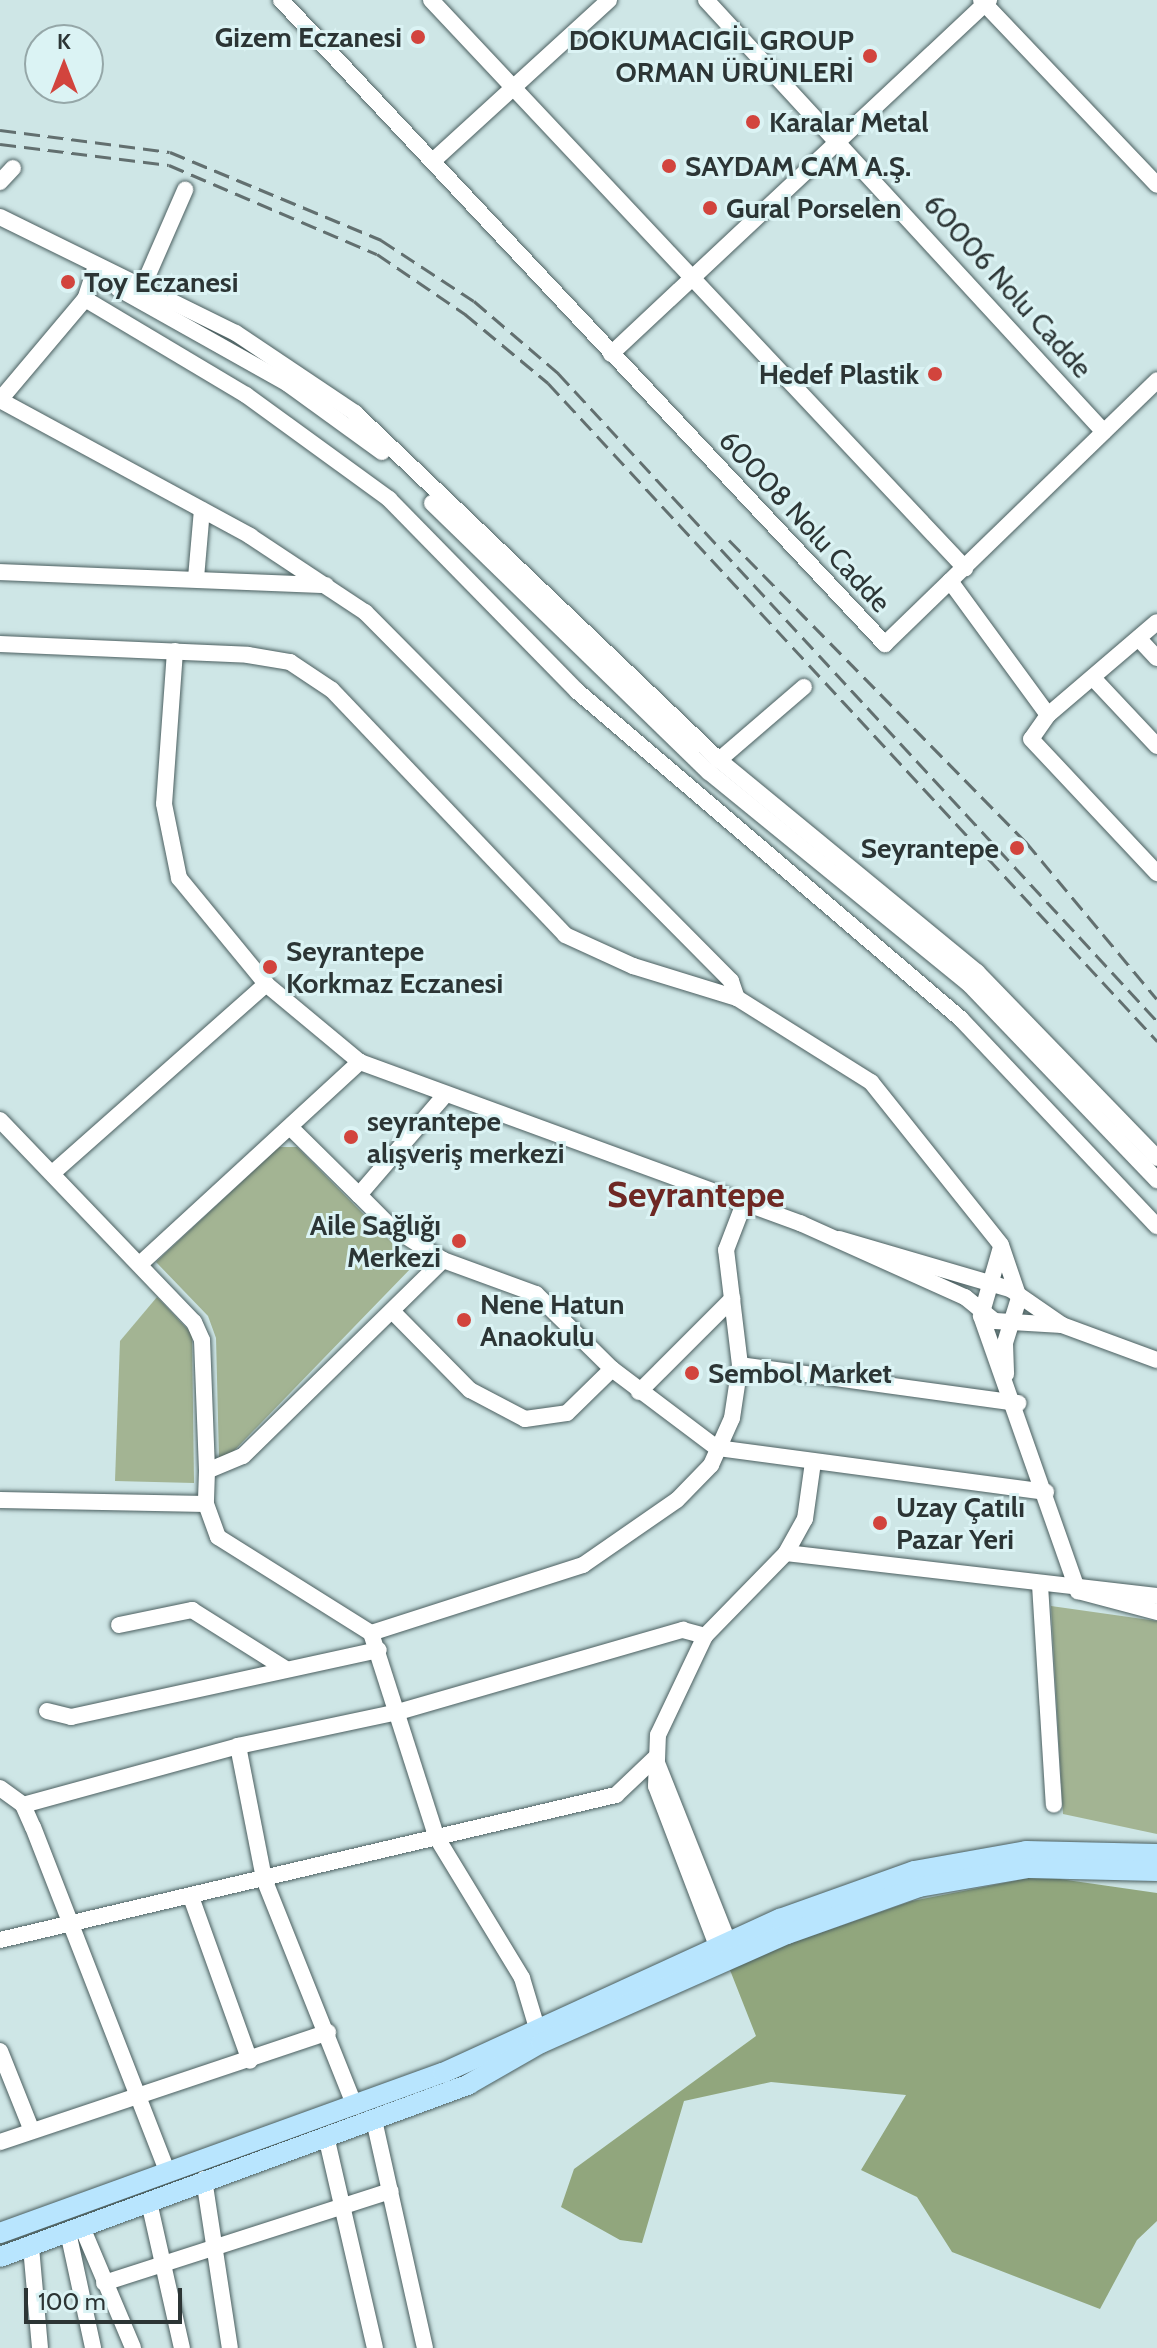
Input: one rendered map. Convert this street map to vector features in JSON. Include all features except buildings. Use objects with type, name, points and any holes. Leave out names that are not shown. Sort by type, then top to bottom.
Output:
[{"type":"main road","points":[[0,2233],[167,2171],[355,2107],[539,2034],[914,1871],[969,1859],[1091,1849],[1157,1854]]},
{"type":"main road","points":[[726,1952],[919,1887],[972,1875],[1091,1865],[1157,1871]]},
{"type":"main road","points":[[0,2257],[204,2179],[469,2084],[539,2034]]},
{"type":"street","name":"60008 Nolu Cadde","points":[[281,0],[344,61],[611,354],[885,644],[1157,380]]},
{"type":"street","points":[[431,0],[515,85],[965,568]]},
{"type":"street","points":[[434,160],[609,0]]},
{"type":"street","name":"60006 Nolu Cadde","points":[[706,0],[841,141],[1104,432]]},
{"type":"street","points":[[611,354],[841,141],[985,1],[1157,185]]},
{"type":"street","points":[[0,182],[13,168]]},
{"type":"street","points":[[144,284],[185,190]]},
{"type":"street","points":[[0,217],[96,266],[144,284],[236,333],[355,413],[719,760],[977,972],[1157,1158]]},
{"type":"street","points":[[96,266],[85,299],[0,400],[202,510],[330,585],[365,612],[731,981],[737,998]]},
{"type":"street","points":[[96,266],[119,289],[288,384],[375,446],[521,596],[709,772],[969,984],[1157,1180]]},
{"type":"street","points":[[85,299],[246,395],[389,499],[577,691],[961,1019],[1157,1226]]},
{"type":"street","points":[[196,578],[202,510]]},
{"type":"street","points":[[0,572],[330,585]]},
{"type":"street","points":[[950,581],[1048,715]]},
{"type":"street","points":[[1157,622],[1094,679],[1048,715],[1031,739],[1157,873]]},
{"type":"street","points":[[1139,639],[1157,658]]},
{"type":"street","points":[[0,644],[175,651],[290,662],[332,690],[565,935],[633,966],[737,998],[871,1082],[1001,1245],[1019,1298],[1010,1321],[1006,1374]]},
{"type":"street","points":[[175,651],[164,804],[179,878],[266,984],[360,1062],[838,1239],[993,1285],[1062,1325],[1157,1360]]},
{"type":"street","points":[[1094,679],[1157,746]]},
{"type":"street","points":[[719,760],[804,687]]},
{"type":"street","points":[[56,1170],[266,984]]},
{"type":"street","points":[[140,1264],[360,1062]]},
{"type":"street","points":[[359,1195],[445,1095]]},
{"type":"street","points":[[0,1120],[56,1170],[140,1264],[202,1340],[206,1504],[218,1537],[371,1633],[379,1650],[437,1838],[522,1978],[539,2034]]},
{"type":"street","points":[[291,1128],[390,1226],[443,1260],[536,1294],[639,1392],[717,1448],[1046,1492]]},
{"type":"street","points":[[371,1633],[583,1565],[677,1500],[717,1448],[732,1418],[740,1365],[726,1250],[744,1203]]},
{"type":"street","points":[[838,1239],[859,1255],[965,1297],[981,1316],[1062,1325]]},
{"type":"street","points":[[1001,1245],[993,1285],[979,1304],[981,1316],[1018,1403],[1078,1591]]},
{"type":"street","points":[[207,1471],[243,1456],[443,1260]]},
{"type":"street","points":[[639,1392],[732,1299]]},
{"type":"street","points":[[393,1312],[470,1390],[525,1419],[567,1413],[612,1369]]},
{"type":"street","points":[[740,1365],[1018,1403]]},
{"type":"street","points":[[726,1952],[655,1758],[658,1735],[705,1636],[786,1553],[805,1519],[813,1462]]},
{"type":"street","points":[[0,1500],[206,1504]]},
{"type":"street","points":[[786,1553],[1078,1591],[1157,1596]]},
{"type":"street","points":[[1040,1585],[1054,1805]]},
{"type":"street","points":[[1078,1591],[1157,1612]]},
{"type":"street","points":[[119,1625],[192,1610],[284,1668]]},
{"type":"street","points":[[23,1805],[238,1746],[398,1712],[683,1630],[705,1636]]},
{"type":"street","points":[[47,1711],[71,1717],[284,1668],[379,1650]]},
{"type":"street","points":[[238,1746],[264,1879],[328,2032],[355,2107]]},
{"type":"street","points":[[0,1940],[70,1926],[616,1795],[655,1758]]},
{"type":"street","points":[[0,1788],[23,1805],[167,2171]]},
{"type":"street","points":[[191,1897],[250,2061]]},
{"type":"street","points":[[0,2142],[250,2061],[328,2032]]},
{"type":"street","points":[[0,2051],[5,2081],[32,2131]]},
{"type":"street","points":[[374,2120],[425,2348]]},
{"type":"street","points":[[326,2136],[345,2204],[375,2348]]},
{"type":"street","points":[[204,2179],[230,2348]]},
{"type":"street","points":[[104,2283],[391,2191]]},
{"type":"street","points":[[149,2202],[182,2348]]},
{"type":"street","points":[[75,2230],[104,2283],[133,2348]]},
{"type":"street","points":[[75,2230],[93,2348]]},
{"type":"street","points":[[31,2247],[40,2348]]},
{"type":"green space","points":[[279,1147],[297,1147],[414,1265],[228,1457],[219,1458],[216,1338],[208,1316],[156,1262]]},
{"type":"green space","points":[[157,1297],[192,1334],[194,1483],[115,1481],[120,1341]]},
{"type":"green space","points":[[1051,1606],[1157,1621],[1157,1834],[1063,1814]]},
{"type":"green space","points":[[1039,1876],[1157,1893],[1157,2221],[1137,2240],[1100,2309],[952,2252],[917,2197],[861,2170],[906,2095],[771,2082],[684,2101],[642,2243],[620,2240],[561,2207],[574,2169],[756,2036],[728,1965],[912,1901]]},
{"type":"railway","points":[[0,130],[170,152],[381,240],[474,301],[558,373],[1157,1021]]},
{"type":"railway","points":[[0,144],[169,165],[377,254],[465,314],[548,383],[1157,1041]]},
{"type":"railway","points":[[729,540],[1026,842],[1157,999]]},
{"type":"place","name":"Gizem Eczanesi","points":[[418,37]]},
{"type":"place","name":"DOKUMACIGİL GROUP ORMAN ÜRÜNLERİ","points":[[870,56]]},
{"type":"place","name":"Karalar Metal","points":[[753,122]]},
{"type":"place","name":"SAYDAM CAM A.Ş.","points":[[669,166]]},
{"type":"place","name":"Gural Porselen","points":[[710,208]]},
{"type":"place","name":"Toy Eczanesi","points":[[68,282]]},
{"type":"place","name":"Hedef Plastik","points":[[935,374]]},
{"type":"place","name":"Seyrantepe","points":[[1017,848]]},
{"type":"place","name":"Seyrantepe Korkmaz Eczanesi","points":[[270,967]]},
{"type":"place","name":"seyrantepe alışveriş merkezi","points":[[351,1137]]},
{"type":"place","name":"Aile Sağlığı Merkezi","points":[[459,1241]]},
{"type":"place","name":"Nene Hatun Anaokulu","points":[[464,1320]]},
{"type":"place","name":"Sembol Market","points":[[692,1373]]},
{"type":"place","name":"Uzay Çatılı Pazar Yeri","points":[[880,1523]]},
{"type":"district","name":"Seyrantepe","points":[[696,1195]]}]
